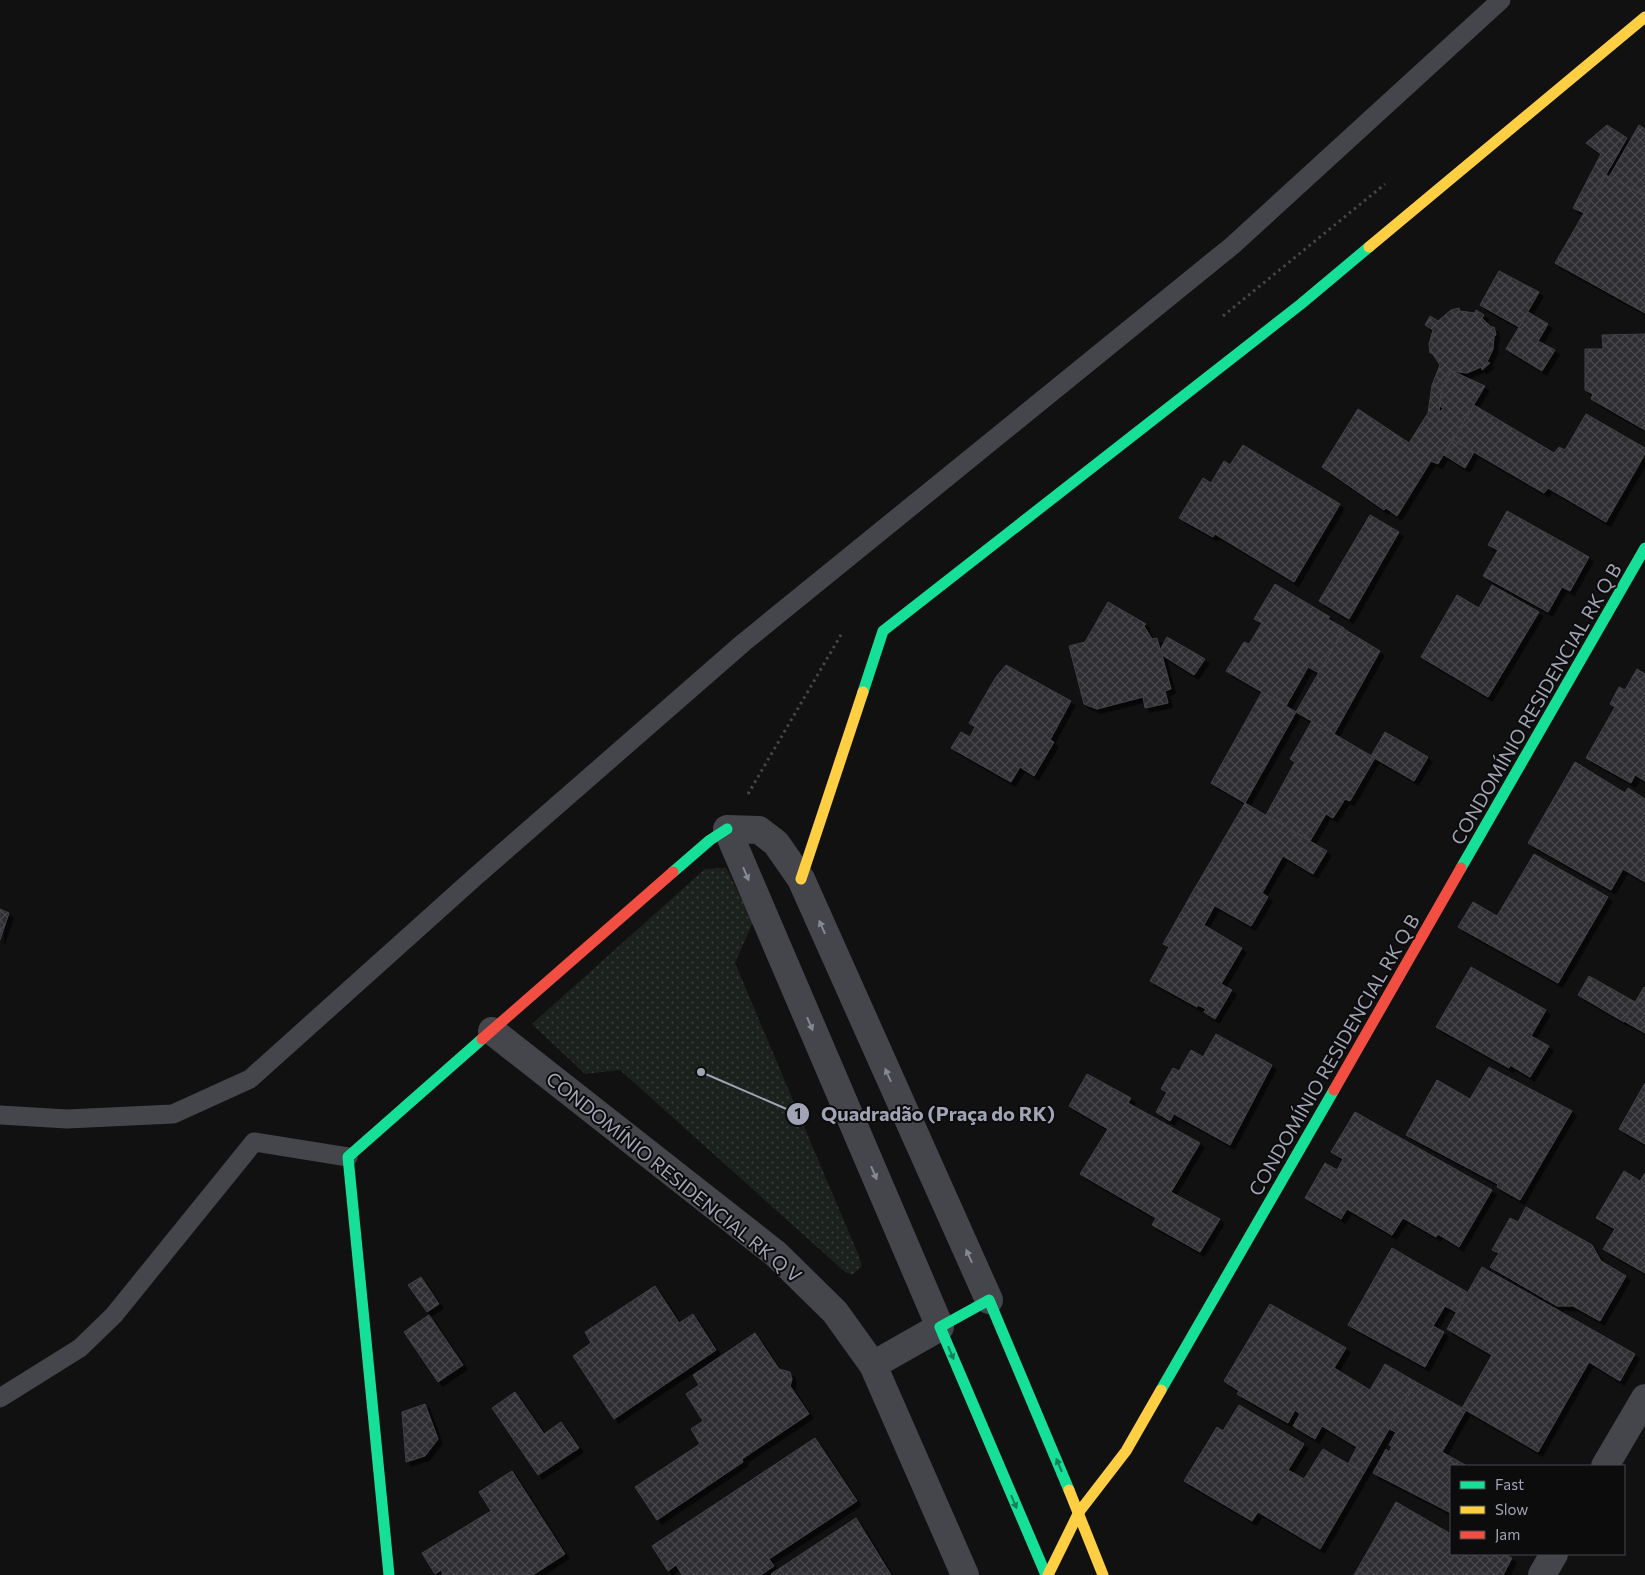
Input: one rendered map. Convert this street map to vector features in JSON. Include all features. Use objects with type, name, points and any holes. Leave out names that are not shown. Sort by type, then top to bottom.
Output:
[{"type":"street","points":[[801,879],[883,631],[1301,304],[1645,17]]},
{"type":"street","name":"CONDOMÍNIO RESIDENCIAL RK Q B","points":[[1047,1575],[1079,1512],[1126,1451],[1645,548]]},
{"type":"street","points":[[727,830],[1047,1575]]},
{"type":"street","points":[[389,1575],[348,1157],[710,840],[727,830],[759,830],[776,843],[801,879],[989,1300],[1079,1512],[1103,1575]]},
{"type":"street","name":"CONDOMÍNIO RESIDENCIAL RK Q V","points":[[492,1031],[776,1254],[835,1312],[873,1365],[965,1575]]},
{"type":"street","points":[[873,1365],[989,1300]]},
{"type":"street","points":[[1606,1465],[1645,1398]]},
{"type":"street","points":[[1542,1575],[1553,1555]]},
{"type":"lane","points":[[0,1115],[67,1119],[173,1114],[250,1079],[475,877],[743,643],[1233,245],[1501,0]]},
{"type":"lane","points":[[0,1398],[80,1348],[114,1315],[254,1142],[348,1157]]},
{"type":"shaded area","points":[[726,868],[753,922],[735,963],[858,1254],[862,1266],[852,1275],[845,1272],[620,1070],[585,1074],[532,1024],[705,869]]},
{"type":"building","points":[[1607,125],[1627,138],[1584,213],[1573,208],[1601,154],[1586,143]]},
{"type":"building","points":[[1639,125],[1645,129],[1645,196],[1609,177]]},
{"type":"building","points":[[1606,175],[1645,196],[1645,313],[1555,263]]},
{"type":"building","points":[[1499,271],[1539,292],[1519,327],[1480,305]]},
{"type":"building","points":[[1459,308],[1460,311],[1475,313],[1476,310],[1484,315],[1482,318],[1491,327],[1494,327],[1496,335],[1494,336],[1493,349],[1487,362],[1490,363],[1482,370],[1481,367],[1467,373],[1452,371],[1485,386],[1438,464],[1431,461],[1397,516],[1386,508],[1384,510],[1322,467],[1358,409],[1409,443],[1428,413],[1432,385],[1440,365],[1432,353],[1430,353],[1429,344],[1433,330],[1425,325],[1430,316],[1438,321],[1451,310]],"holes":[[[1452,371],[1442,388],[1440,406],[1443,408],[1439,413],[1442,386]]]},
{"type":"building","points":[[1528,312],[1548,324],[1538,341],[1555,350],[1542,371],[1506,349]]},
{"type":"building","points":[[1645,334],[1645,430],[1591,399],[1593,394],[1585,390],[1585,349],[1603,349],[1602,335]]},
{"type":"building","points":[[1474,405],[1554,453],[1559,447],[1565,450],[1586,414],[1645,448],[1645,454],[1606,522],[1548,488],[1544,493],[1453,440]]},
{"type":"building","points":[[1453,440],[1474,452],[1465,468],[1444,455]]},
{"type":"building","points":[[1243,445],[1340,504],[1294,582],[1215,534],[1213,537],[1179,518],[1203,478],[1211,483],[1224,461],[1230,465]]},
{"type":"building","points":[[1507,511],[1589,557],[1570,591],[1562,587],[1548,612],[1483,576],[1498,550],[1488,545]]},
{"type":"building","points":[[1370,515],[1399,532],[1349,619],[1319,601]]},
{"type":"building","points":[[1275,584],[1330,617],[1328,619],[1344,628],[1319,673],[1308,667],[1286,706],[1226,671],[1244,642],[1249,644],[1262,623],[1254,619]]},
{"type":"building","points":[[1492,585],[1539,612],[1488,697],[1421,657],[1457,595],[1479,608]]},
{"type":"building","points":[[1108,602],[1146,624],[1144,626],[1152,639],[1157,638],[1160,650],[1167,637],[1205,659],[1194,675],[1162,655],[1171,689],[1165,691],[1168,703],[1145,708],[1143,697],[1097,709],[1084,704],[1069,646],[1085,642]]},
{"type":"building","points":[[1344,629],[1380,651],[1334,734],[1296,712]]},
{"type":"building","points":[[1006,665],[1071,701],[1050,740],[1054,742],[1034,776],[1020,767],[1011,782],[951,748],[961,732],[970,737],[975,727],[969,723],[996,677]]},
{"type":"building","points":[[1637,669],[1645,674],[1645,781],[1635,775],[1631,783],[1586,758],[1615,707],[1610,704],[1619,687],[1625,690]]},
{"type":"building","points":[[1262,692],[1296,712],[1245,803],[1211,783]]},
{"type":"building","points":[[1312,721],[1375,758],[1350,801],[1345,799],[1333,818],[1326,814],[1310,841],[1266,815],[1295,762],[1290,759]]},
{"type":"building","points":[[1385,732],[1428,757],[1414,781],[1371,756]]},
{"type":"building","points":[[1575,762],[1625,793],[1628,788],[1645,799],[1645,882],[1623,869],[1611,890],[1528,843]]},
{"type":"building","points":[[1245,803],[1327,851],[1313,874],[1283,856],[1262,893],[1268,897],[1251,926],[1192,893]]},
{"type":"building","points":[[1534,854],[1608,897],[1558,983],[1458,927],[1473,902],[1497,916]]},
{"type":"building","points":[[1192,893],[1215,905],[1204,925],[1242,948],[1221,984],[1232,990],[1215,1019],[1204,1012],[1206,1009],[1198,1005],[1197,1007],[1150,981],[1169,947],[1163,944]]},
{"type":"building","points":[[0,909],[9,913],[0,940]]},
{"type":"building","points":[[1471,967],[1546,1010],[1531,1036],[1549,1046],[1530,1077],[1510,1065],[1509,1068],[1436,1027]]},
{"type":"building","points":[[1589,976],[1635,1002],[1624,1022],[1578,995]]},
{"type":"building","points":[[1645,988],[1645,1033],[1624,1021]]},
{"type":"building","points":[[1216,1034],[1272,1065],[1230,1145],[1174,1114],[1170,1121],[1156,1112],[1167,1092],[1161,1089],[1173,1068],[1179,1071],[1191,1050],[1203,1057]]},
{"type":"building","points":[[1489,1067],[1572,1111],[1520,1200],[1497,1187],[1498,1184],[1406,1135],[1437,1080],[1470,1099]]},
{"type":"building","points":[[1087,1074],[1131,1098],[1128,1103],[1200,1143],[1171,1192],[1220,1219],[1200,1252],[1152,1225],[1156,1218],[1080,1174],[1108,1129],[1069,1106]]},
{"type":"building","points":[[1645,1083],[1645,1144],[1619,1129]]},
{"type":"building","points":[[1355,1112],[1492,1190],[1459,1247],[1438,1234],[1436,1237],[1403,1218],[1392,1235],[1347,1209],[1341,1219],[1305,1198],[1325,1163],[1337,1170],[1343,1159],[1331,1152]]},
{"type":"building","points":[[1624,1171],[1640,1181],[1645,1173],[1645,1273],[1603,1249],[1615,1229],[1596,1218]]},
{"type":"building","points":[[1526,1207],[1592,1245],[1601,1261],[1626,1276],[1600,1321],[1573,1306],[1557,1306],[1490,1267],[1499,1253],[1492,1250],[1510,1218],[1518,1222]]},
{"type":"building","points":[[1392,1248],[1467,1292],[1456,1312],[1445,1306],[1433,1326],[1444,1332],[1425,1367],[1348,1325]]},
{"type":"building","points":[[1482,1267],[1635,1354],[1620,1381],[1589,1362],[1538,1452],[1462,1408],[1492,1355],[1447,1329]]},
{"type":"building","points":[[421,1277],[439,1304],[427,1312],[408,1285]]},
{"type":"building","points":[[655,1286],[679,1323],[693,1314],[716,1350],[614,1419],[573,1356],[591,1343],[585,1332]]},
{"type":"building","points":[[1270,1304],[1346,1348],[1334,1368],[1370,1390],[1385,1364],[1416,1382],[1364,1473],[1348,1464],[1357,1447],[1322,1426],[1315,1439],[1293,1426],[1300,1414],[1295,1410],[1288,1423],[1237,1394],[1239,1391],[1224,1381]]},
{"type":"building","points":[[429,1315],[463,1365],[438,1382],[404,1332]]},
{"type":"building","points":[[755,1333],[779,1369],[790,1372],[792,1379],[790,1386],[809,1414],[742,1459],[743,1462],[657,1520],[635,1487],[700,1444],[691,1429],[703,1421],[686,1394],[699,1385],[693,1375]]},
{"type":"building","points":[[1416,1382],[1466,1410],[1442,1452],[1465,1465],[1450,1465],[1450,1512],[1373,1473],[1386,1449],[1389,1452],[1392,1446],[1389,1445],[1396,1432],[1389,1429]]},
{"type":"building","points":[[515,1392],[544,1434],[561,1422],[579,1448],[538,1475],[492,1408]]},
{"type":"building","points":[[425,1404],[438,1439],[425,1456],[406,1462],[402,1412]]},
{"type":"building","points":[[1239,1405],[1304,1444],[1288,1470],[1304,1479],[1323,1449],[1364,1473],[1320,1549],[1258,1512],[1252,1521],[1184,1481],[1217,1427],[1223,1431]]},
{"type":"building","points":[[815,1438],[857,1501],[769,1559],[774,1566],[761,1575],[682,1575],[676,1565],[668,1571],[652,1546]]},
{"type":"building","points":[[512,1471],[565,1554],[533,1575],[441,1575],[443,1574],[441,1570],[435,1574],[422,1553],[491,1511],[479,1492]]},
{"type":"building","points":[[1396,1502],[1450,1533],[1450,1555],[1506,1555],[1512,1558],[1503,1575],[1354,1575]]},
{"type":"building","points":[[856,1518],[891,1575],[771,1574]]},
{"type":"traffic: fast","points":[[863,692],[883,631],[1301,304],[1369,247]]},
{"type":"traffic: fast","points":[[1461,868],[1645,548]]},
{"type":"traffic: fast","points":[[673,872],[710,840],[727,829]]},
{"type":"traffic: fast","points":[[389,1575],[348,1157],[482,1039]]},
{"type":"traffic: fast","points":[[1161,1390],[1334,1090]]},
{"type":"traffic: fast","points":[[1046,1575],[940,1327],[989,1300],[1069,1490]]},
{"type":"traffic: slow","points":[[1369,247],[1645,17]]},
{"type":"traffic: slow","points":[[801,879],[863,692]]},
{"type":"traffic: slow","points":[[1048,1575],[1079,1512],[1126,1451],[1161,1390]]},
{"type":"traffic: slow","points":[[1069,1490],[1103,1575]]},
{"type":"traffic: jam","points":[[1334,1090],[1461,868]]},
{"type":"traffic: jam","points":[[482,1039],[673,872]]},
{"type":"place","name":"Quadradão (Praça do RK)","points":[[701,1072]]}]
